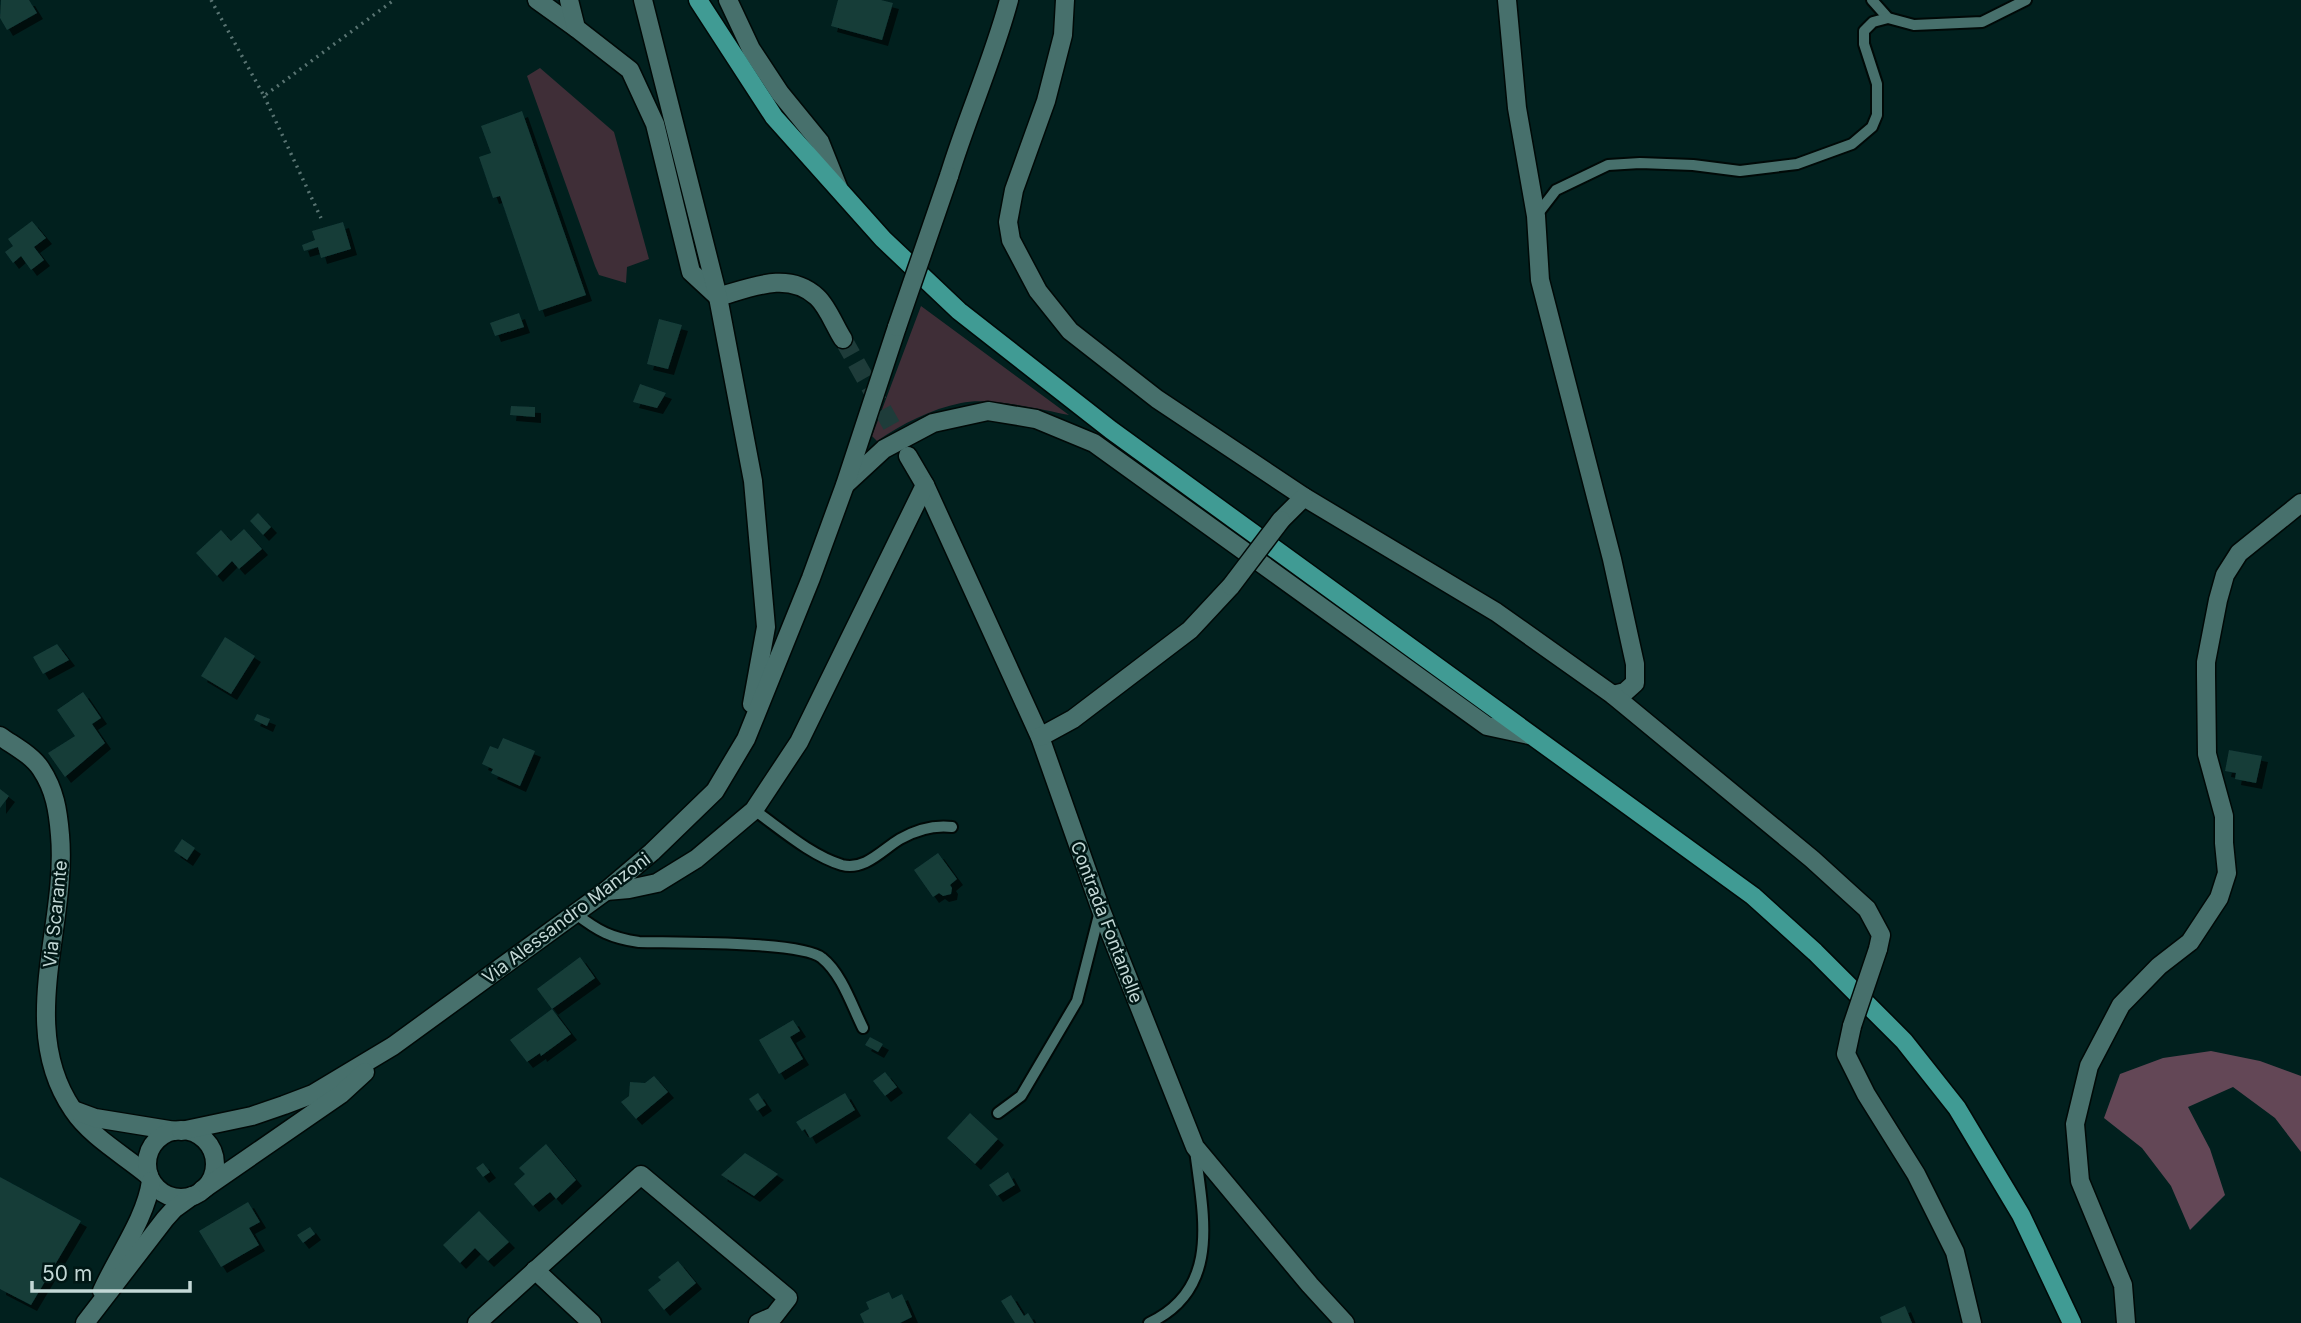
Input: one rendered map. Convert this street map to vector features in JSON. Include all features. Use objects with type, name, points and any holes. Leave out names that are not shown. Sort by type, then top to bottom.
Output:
[{"type":"main road","points":[[698,0],[774,117],[883,239],[960,311],[1111,430],[1753,896],[1815,952],[1904,1041],[1957,1108],[2021,1215],[2072,1323]]},
{"type":"street","points":[[537,0],[630,70],[655,124],[691,272],[718,297]]},
{"type":"street","points":[[569,0],[576,28]]},
{"type":"street","points":[[643,0],[718,297],[753,481],[766,627],[746,739]]},
{"type":"street","points":[[727,0],[751,48],[780,93],[820,142],[839,190]]},
{"type":"street","points":[[746,739],[845,485],[965,121],[1001,29],[1009,0]]},
{"type":"street","points":[[1065,0],[1063,35],[1046,101],[1014,190],[1008,222],[1011,240],[1020,261],[1038,291],[1070,331],[1157,399],[1304,497],[1496,612],[1613,695],[1812,859],[1867,909],[1881,935],[1852,1026],[1846,1054],[1866,1094],[1916,1174],[1955,1252],[1972,1323]]},
{"type":"street","points":[[1507,0],[1517,108],[1536,216],[1541,280],[1612,559],[1635,664],[1634,683],[1625,692],[1613,695]]},
{"type":"street","points":[[718,297],[768,282],[796,284],[818,298],[843,339]]},
{"type":"street","points":[[845,485],[884,449],[933,423],[988,411],[1037,419],[1094,443],[1487,726],[1529,735]]},
{"type":"street","name":"Contrada Fontanelle","points":[[908,456],[925,485],[1040,737],[1101,910],[1195,1147],[1345,1323]]},
{"type":"street","points":[[606,891],[657,883],[696,859],[754,810],[799,743],[925,485]]},
{"type":"street","points":[[1040,737],[1073,719],[1190,629],[1231,586],[1281,520],[1304,497]]},
{"type":"street","points":[[2126,1323],[2123,1285],[2080,1181],[2075,1124],[2089,1066],[2121,1005],[2159,966],[2190,942],[2219,898],[2227,873],[2224,817],[2207,754],[2206,675],[2218,600],[2225,575],[2239,553],[2301,503]]},
{"type":"street","name":"Via Scarante","points":[[0,736],[40,767],[58,806],[61,885],[49,961],[45,1016],[53,1064],[73,1110],[90,1129],[150,1179]]},
{"type":"street","name":"Via Alessandro Manzoni","points":[[178,1131],[252,1116],[304,1098],[393,1046],[576,914],[652,852],[715,792],[746,739]]},
{"type":"street","name":"Via Alessandro Manzoni","points":[[89,1318],[165,1219],[197,1193],[341,1094],[393,1046]]},
{"type":"street","points":[[73,1110],[95,1118],[193,1133],[203,1139],[214,1159],[210,1182],[197,1193],[180,1198],[159,1190],[150,1179],[147,1166],[151,1148],[166,1134],[178,1131]]},
{"type":"street","points":[[477,1323],[640,1175],[788,1298],[774,1316],[758,1323]]},
{"type":"street","name":"Via Alessandro Manzoni","points":[[89,1318],[134,1227],[150,1190],[150,1179]]},
{"type":"street","points":[[535,1270],[592,1323]]},
{"type":"lane","points":[[1872,0],[1888,18]]},
{"type":"lane","points":[[1536,216],[1556,190],[1608,165],[1693,165],[1740,171],[1797,164],[1852,144],[1872,127],[1877,115],[1877,84],[1864,44],[1864,32],[1874,22],[1888,18],[1914,25],[1982,22],[2025,0]]},
{"type":"lane","points":[[754,810],[816,852],[845,866],[866,863],[902,838],[914,833],[937,825],[953,827]]},
{"type":"lane","points":[[998,1113],[1021,1096],[1077,1001],[1101,910]]},
{"type":"lane","points":[[576,914],[594,928],[614,938],[639,942],[794,948],[821,957],[838,976],[863,1028]]},
{"type":"lane","points":[[1149,1323],[1168,1314],[1187,1295],[1199,1271],[1203,1217],[1195,1147]]},
{"type":"path","points":[[211,0],[264,96],[321,218]]},
{"type":"path","points":[[264,96],[394,0]]},
{"type":"shaded area","points":[[540,68],[614,132],[649,259],[627,267],[626,283],[599,275],[595,266],[527,76]]},
{"type":"shaded area","points":[[921,306],[1069,415],[1000,403],[961,403],[917,418],[877,441],[872,436]]},
{"type":"shaded area","points":[[2211,1051],[2260,1061],[2301,1076],[2301,1152],[2275,1118],[2233,1087],[2188,1107],[2210,1149],[2225,1195],[2190,1230],[2171,1186],[2142,1148],[2104,1118],[2120,1074],[2163,1058]]},
{"type":"building","points":[[1,0],[29,0],[37,13],[7,30],[0,18]]},
{"type":"building","points":[[838,0],[881,0],[893,3],[882,40],[831,26]]},
{"type":"building","points":[[522,111],[586,295],[539,311],[500,196],[493,198],[479,157],[491,153],[481,126]]},
{"type":"building","points":[[32,221],[46,238],[34,247],[44,260],[31,270],[21,256],[13,263],[5,252],[13,246],[8,239]]},
{"type":"building","points":[[343,222],[351,249],[321,258],[318,247],[304,251],[302,245],[315,240],[312,231]]},
{"type":"building","points":[[519,313],[524,327],[495,336],[490,323]]},
{"type":"building","points":[[659,319],[682,325],[668,369],[647,364]]},
{"type":"building","points":[[640,384],[666,393],[657,408],[633,402]]},
{"type":"building","points":[[511,406],[535,407],[535,417],[510,415]]},
{"type":"building","points":[[258,513],[271,527],[263,535],[250,521]]},
{"type":"building","points":[[244,529],[262,549],[239,569],[232,561],[217,576],[196,553],[221,530],[231,541]]},
{"type":"building","points":[[225,637],[255,656],[231,694],[201,676]]},
{"type":"building","points":[[57,644],[69,660],[43,674],[33,657]]},
{"type":"building","points":[[83,692],[101,718],[92,724],[105,743],[65,777],[48,753],[75,736],[57,710]]},
{"type":"building","points":[[257,714],[270,719],[267,726],[254,720]]},
{"type":"building","points":[[503,738],[535,751],[520,786],[491,773],[493,769],[482,764],[490,746],[498,749]]},
{"type":"building","points":[[2229,750],[2262,756],[2256,783],[2235,779],[2236,773],[2225,771]]},
{"type":"building","points":[[0,789],[9,796],[0,808]]},
{"type":"building","points":[[182,839],[195,848],[187,860],[174,851]]},
{"type":"building","points":[[938,853],[957,879],[950,885],[951,894],[943,896],[939,893],[933,897],[914,870]]},
{"type":"building","points":[[580,957],[595,978],[552,1009],[537,989]]},
{"type":"building","points":[[552,1009],[571,1034],[541,1056],[540,1053],[527,1062],[510,1040]]},
{"type":"building","points":[[793,1020],[800,1031],[790,1037],[803,1059],[779,1074],[759,1040]]},
{"type":"building","points":[[870,1037],[883,1044],[878,1052],[865,1045]]},
{"type":"building","points":[[885,1072],[897,1087],[885,1096],[873,1081]]},
{"type":"building","points":[[654,1076],[668,1092],[636,1119],[621,1102],[629,1096],[630,1082],[645,1083]]},
{"type":"building","points":[[758,1093],[766,1105],[757,1111],[749,1099]]},
{"type":"building","points":[[845,1093],[855,1110],[810,1138],[805,1129],[802,1131],[796,1122]]},
{"type":"building","points":[[970,1113],[998,1139],[975,1164],[947,1138]]},
{"type":"building","points":[[546,1144],[576,1180],[556,1199],[550,1192],[533,1206],[514,1184],[525,1174],[519,1168]]},
{"type":"building","points":[[745,1153],[778,1174],[754,1196],[721,1175]]},
{"type":"building","points":[[483,1163],[490,1172],[483,1177],[476,1168]]},
{"type":"building","points":[[1008,1172],[1015,1185],[997,1196],[989,1185]]},
{"type":"building","points":[[0,1177],[81,1221],[31,1305],[0,1289]]},
{"type":"building","points":[[248,1202],[260,1222],[249,1228],[259,1245],[221,1267],[199,1231]]},
{"type":"building","points":[[479,1211],[509,1242],[488,1261],[475,1248],[460,1263],[443,1245]]},
{"type":"building","points":[[310,1227],[315,1234],[303,1243],[297,1235]]},
{"type":"building","points":[[678,1261],[696,1283],[664,1310],[648,1290],[661,1280],[658,1277]]},
{"type":"building","points":[[889,1292],[892,1299],[902,1294],[912,1317],[900,1323],[864,1323],[860,1314],[869,1309],[866,1302]]},
{"type":"building","points":[[1011,1295],[1024,1316],[1028,1313],[1034,1323],[1015,1323],[1001,1301]]},
{"type":"building","points":[[1905,1306],[1912,1323],[1882,1323],[1880,1317]]},
{"type":"tunnel","points":[[843,339],[907,453]]}]
